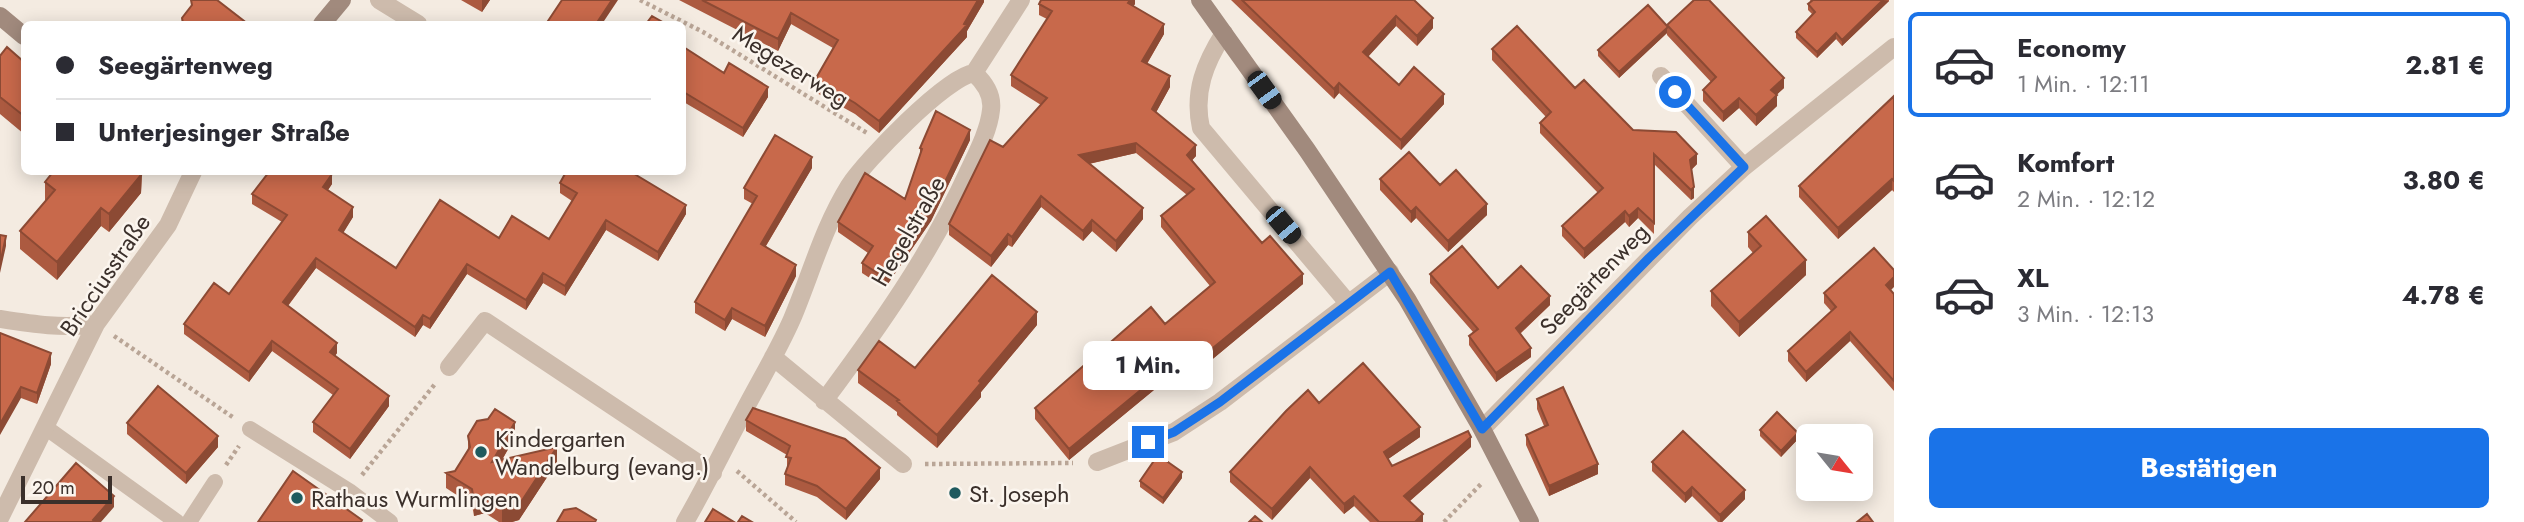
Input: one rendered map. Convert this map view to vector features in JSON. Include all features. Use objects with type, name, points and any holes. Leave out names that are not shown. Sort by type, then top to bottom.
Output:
[{"type":"main road","points":[[324,21],[342,0]]},
{"type":"main road","points":[[1200,0],[1390,272],[1502,464],[1530,522]]},
{"type":"main road","points":[[0,16],[21,34]]},
{"type":"street","points":[[379,0],[413,21]]},
{"type":"street","points":[[685,522],[791,321],[827,226],[839,203],[862,168],[886,144],[952,83],[966,75],[974,74],[1021,0]]},
{"type":"street","points":[[1224,33],[1214,50],[1198,91],[1197,109],[1201,128],[1348,303]]},
{"type":"street","name":"Seegärtenweg","points":[[1482,429],[1649,258],[1744,167],[1894,47]]},
{"type":"street","name":"Hegelstraße","points":[[824,401],[896,303],[943,226],[974,161],[991,110],[989,90],[974,74]]},
{"type":"street","points":[[1661,76],[1744,167]]},
{"type":"street","name":"Bricciusstraße","points":[[0,518],[96,324],[168,225],[192,175]]},
{"type":"street","points":[[1097,461],[1174,432],[1220,402],[1390,272]]},
{"type":"street","points":[[0,319],[76,327],[96,324]]},
{"type":"street","points":[[449,367],[485,321],[713,473]]},
{"type":"street","points":[[773,358],[903,464]]},
{"type":"lane","points":[[46,427],[177,522]]},
{"type":"lane","points":[[250,429],[349,491],[390,522]]},
{"type":"lane","points":[[189,522],[215,482]]},
{"type":"path","name":"Megezerweg","points":[[640,0],[681,21]]},
{"type":"path","name":"Megezerweg","points":[[686,23],[886,144]]},
{"type":"path","points":[[96,324],[232,418]]},
{"type":"path","points":[[349,491],[449,367]]},
{"type":"path","points":[[721,456],[796,522]]},
{"type":"path","points":[[903,464],[1000,465],[1097,461]]},
{"type":"path","points":[[1444,522],[1502,464]]},
{"type":"building","points":[[191,0],[217,0],[244,21],[182,21],[192,5]]},
{"type":"building","points":[[562,0],[612,0],[598,21],[548,21]]},
{"type":"building","points":[[702,0],[978,0],[964,24],[967,25],[879,121],[855,103],[815,80],[838,40],[791,13],[778,39]]},
{"type":"building","points":[[1041,0],[1130,0],[1128,3],[1164,24],[1142,61],[1170,76],[1152,109],[1196,145],[1187,155],[1262,243],[1270,236],[1303,274],[1197,361],[1191,354],[1163,377],[1160,374],[1069,449],[1035,408],[1151,307],[1165,324],[1215,282],[1161,216],[1194,189],[1136,143],[1079,155],[1143,208],[1116,241],[1092,220],[1083,231],[1041,196],[1012,237],[1008,234],[991,256],[949,224],[990,140],[1003,147],[1047,98],[1011,75],[1052,11],[1039,4]]},
{"type":"building","points":[[1242,0],[1414,0],[1433,18],[1417,36],[1396,16],[1363,52],[1399,85],[1414,67],[1444,94],[1401,140],[1339,83],[1334,89]]},
{"type":"building","points":[[1694,0],[1709,0],[1784,78],[1771,90],[1777,95],[1756,115],[1739,98],[1723,112],[1703,90],[1716,77],[1667,25]]},
{"type":"building","points":[[1813,0],[1883,0],[1842,40],[1836,33],[1817,52],[1796,32],[1815,12],[1808,4]]},
{"type":"building","points":[[1648,5],[1668,27],[1619,72],[1598,50]]},
{"type":"building","points":[[652,16],[661,21],[648,21]]},
{"type":"building","points":[[1517,26],[1575,88],[1584,80],[1633,130],[1676,132],[1697,154],[1690,160],[1694,187],[1691,190],[1654,154],[1654,223],[1638,208],[1629,216],[1625,211],[1584,249],[1562,226],[1603,188],[1540,123],[1551,112],[1492,49]]},
{"type":"building","points":[[7,47],[21,59],[21,114],[0,97],[0,56]]},
{"type":"building","points":[[686,49],[724,73],[729,63],[768,87],[743,128],[686,93]]},
{"type":"building","points":[[1894,96],[1894,181],[1892,179],[1838,228],[1799,186]]},
{"type":"building","points":[[936,111],[970,130],[931,211],[885,278],[862,263],[873,246],[838,222],[865,173],[905,199],[922,149],[920,148]]},
{"type":"building","points":[[775,135],[812,157],[761,244],[796,265],[765,326],[732,308],[725,320],[695,302],[757,196],[744,188]]},
{"type":"building","points":[[1409,152],[1440,185],[1456,170],[1487,204],[1448,241],[1416,207],[1411,212],[1380,179]]},
{"type":"building","points":[[51,175],[141,175],[109,214],[101,208],[57,262],[20,231],[55,190],[45,182]]},
{"type":"building","points":[[267,175],[331,175],[323,187],[353,207],[339,230],[396,268],[440,200],[499,238],[512,216],[549,239],[577,193],[560,183],[564,175],[636,175],[686,205],[658,252],[606,220],[565,286],[543,273],[526,300],[467,264],[430,319],[423,315],[415,327],[316,258],[283,302],[337,343],[330,352],[389,396],[350,449],[313,422],[338,389],[272,341],[249,372],[184,324],[214,283],[229,294],[287,215],[252,194]]},
{"type":"building","points":[[1766,216],[1806,260],[1739,322],[1711,291],[1761,246],[1748,232]]},
{"type":"building","points":[[0,235],[6,236],[0,264]]},
{"type":"building","points":[[1462,246],[1498,288],[1521,266],[1550,296],[1516,328],[1531,348],[1496,373],[1469,336],[1478,329],[1430,274]]},
{"type":"building","points":[[1874,248],[1894,270],[1894,277],[1886,285],[1894,294],[1894,381],[1850,332],[1806,372],[1788,351],[1836,307],[1824,293]]},
{"type":"building","points":[[992,275],[1037,312],[937,435],[897,401],[899,400],[858,370],[879,341],[915,368]]},
{"type":"building","points":[[0,333],[51,353],[37,393],[21,387],[0,424]]},
{"type":"building","points":[[1363,363],[1420,427],[1384,452],[1392,466],[1468,431],[1471,437],[1404,496],[1423,514],[1415,522],[1379,522],[1354,496],[1344,504],[1310,467],[1272,509],[1230,472],[1308,390],[1319,403]]},
{"type":"building","points":[[158,386],[218,436],[186,473],[127,423]]},
{"type":"building","points":[[1563,387],[1598,464],[1549,486],[1526,435],[1548,425],[1537,399]]},
{"type":"building","points":[[753,408],[845,439],[880,468],[846,509],[817,486],[785,474],[791,458],[786,457],[790,446],[746,420]]},
{"type":"building","points":[[495,409],[515,422],[492,462],[557,447],[519,505],[502,509],[485,498],[474,501],[472,489],[446,473],[455,471],[470,447],[468,436],[477,421],[488,419]]},
{"type":"building","points":[[1777,412],[1796,431],[1796,435],[1781,451],[1760,430]]},
{"type":"building","points":[[1683,431],[1745,490],[1720,515],[1692,487],[1685,494],[1652,462]]},
{"type":"building","points":[[1158,455],[1182,472],[1163,498],[1140,481]]},
{"type":"building","points":[[76,463],[114,496],[93,520],[95,522],[25,522]]},
{"type":"building","points":[[293,471],[362,520],[361,522],[258,522]]},
{"type":"building","points":[[576,508],[596,520],[595,522],[557,522],[564,510]]},
{"type":"building","points":[[713,509],[734,522],[705,522]]},
{"type":"building","points":[[1867,514],[1873,522],[1857,522]]},
{"type":"building","points":[[742,516],[752,522],[738,522]]},
{"type":"building","points":[[1255,516],[1262,522],[1249,522]]},
{"type":"place","name":"Kindergarten Wandelburg (evang.)","points":[[481,452]]},
{"type":"place","name":"St. Joseph","points":[[955,493]]},
{"type":"place","name":"Rathaus Wurmlingen","points":[[297,498]]},
{"type":"route","points":[[1148,442],[1174,432],[1220,402],[1390,272],[1482,429],[1690,217],[1744,167],[1675,92]]}]
